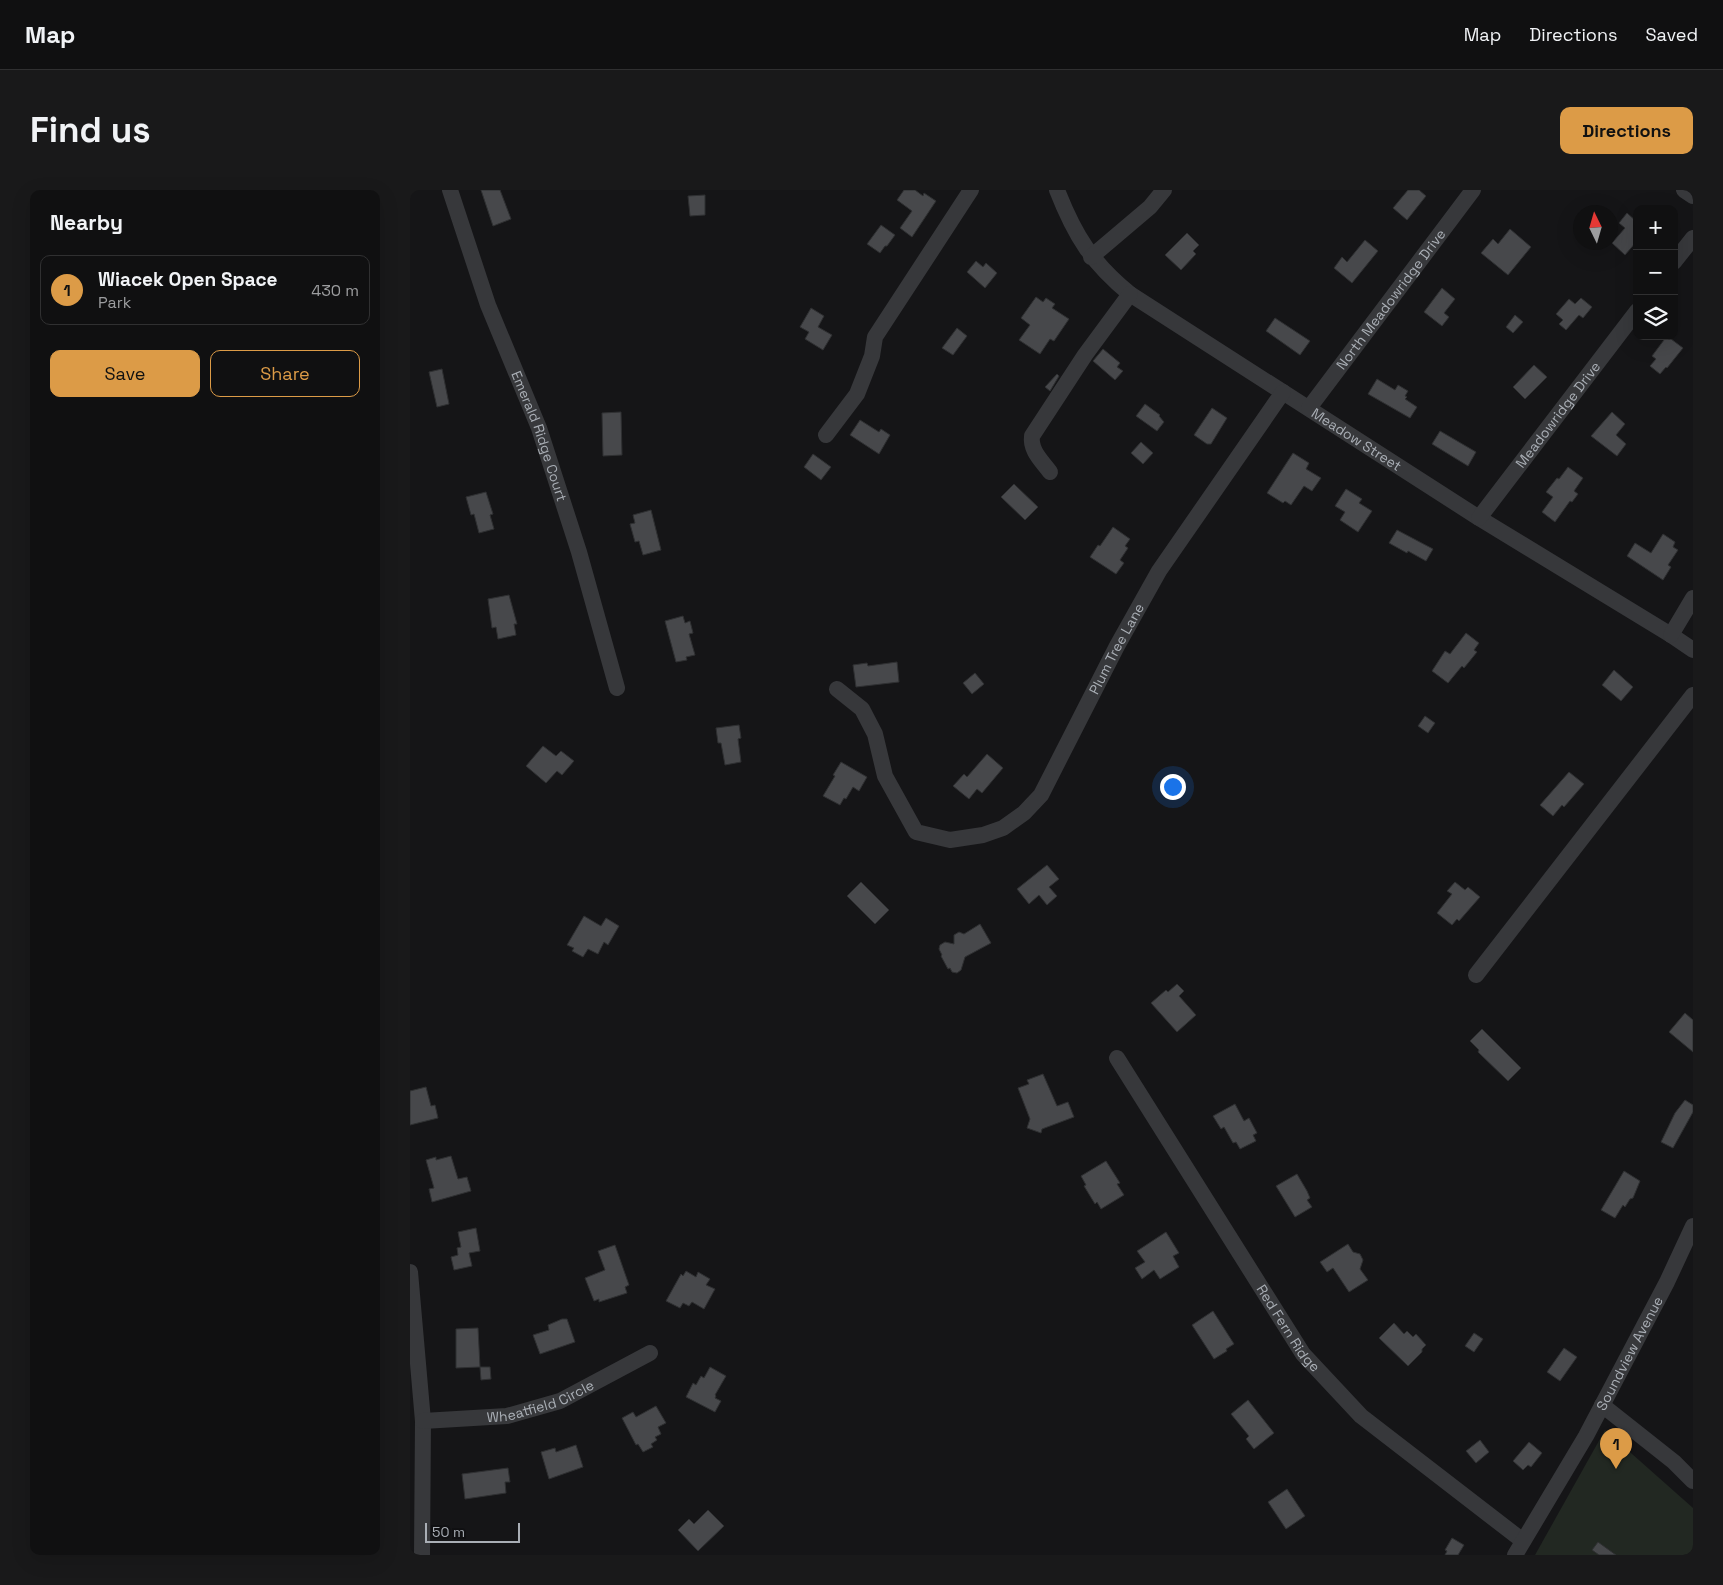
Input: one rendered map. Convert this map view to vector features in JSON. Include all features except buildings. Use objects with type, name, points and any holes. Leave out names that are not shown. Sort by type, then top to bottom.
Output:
[{"type":"street","name":"Emerald Ridge Court","points":[[450,190],[488,305],[539,428],[580,552],[617,688]]},
{"type":"street","points":[[826,435],[857,394],[872,356],[875,337],[971,190]]},
{"type":"street","name":"Meadow Street","points":[[1057,190],[1072,224],[1091,257],[1114,281],[1130,294],[1479,518],[1671,634],[1693,650]]},
{"type":"street","points":[[1091,257],[1150,207],[1164,190]]},
{"type":"street","name":"North Meadowridge Drive","points":[[1309,408],[1473,190]]},
{"type":"street","points":[[1684,190],[1693,196]]},
{"type":"street","points":[[1678,257],[1693,238]]},
{"type":"street","points":[[1050,472],[1034,449],[1031,442],[1032,436],[1085,355],[1130,294]]},
{"type":"street","name":"Meadowridge Drive","points":[[1479,518],[1633,317]]},
{"type":"street","name":"Plum Tree Lane","points":[[837,689],[862,709],[875,734],[885,776],[916,832],[950,840],[983,835],[1004,828],[1024,813],[1041,795],[1117,646],[1159,571],[1283,392]]},
{"type":"street","points":[[1671,634],[1693,598]]},
{"type":"street","points":[[1476,975],[1693,695]]},
{"type":"street","name":"Red Fern Ridge","points":[[1117,1058],[1303,1354],[1361,1416],[1519,1548]]},
{"type":"street","name":"Soundview Avenue","points":[[1519,1548],[1586,1436],[1668,1282],[1693,1228]]},
{"type":"street","points":[[410,1272],[423,1420],[422,1555]]},
{"type":"street","name":"Wheatfield Circle","points":[[423,1420],[507,1416],[560,1401],[650,1353]]},
{"type":"street","points":[[1602,1405],[1674,1462],[1693,1481]]},
{"type":"shaded area","points":[[1605,1430],[1693,1508],[1693,1555],[1535,1555]]},
{"type":"place","name":"Wiacek Open Space","points":[[1616,1469]]}]
